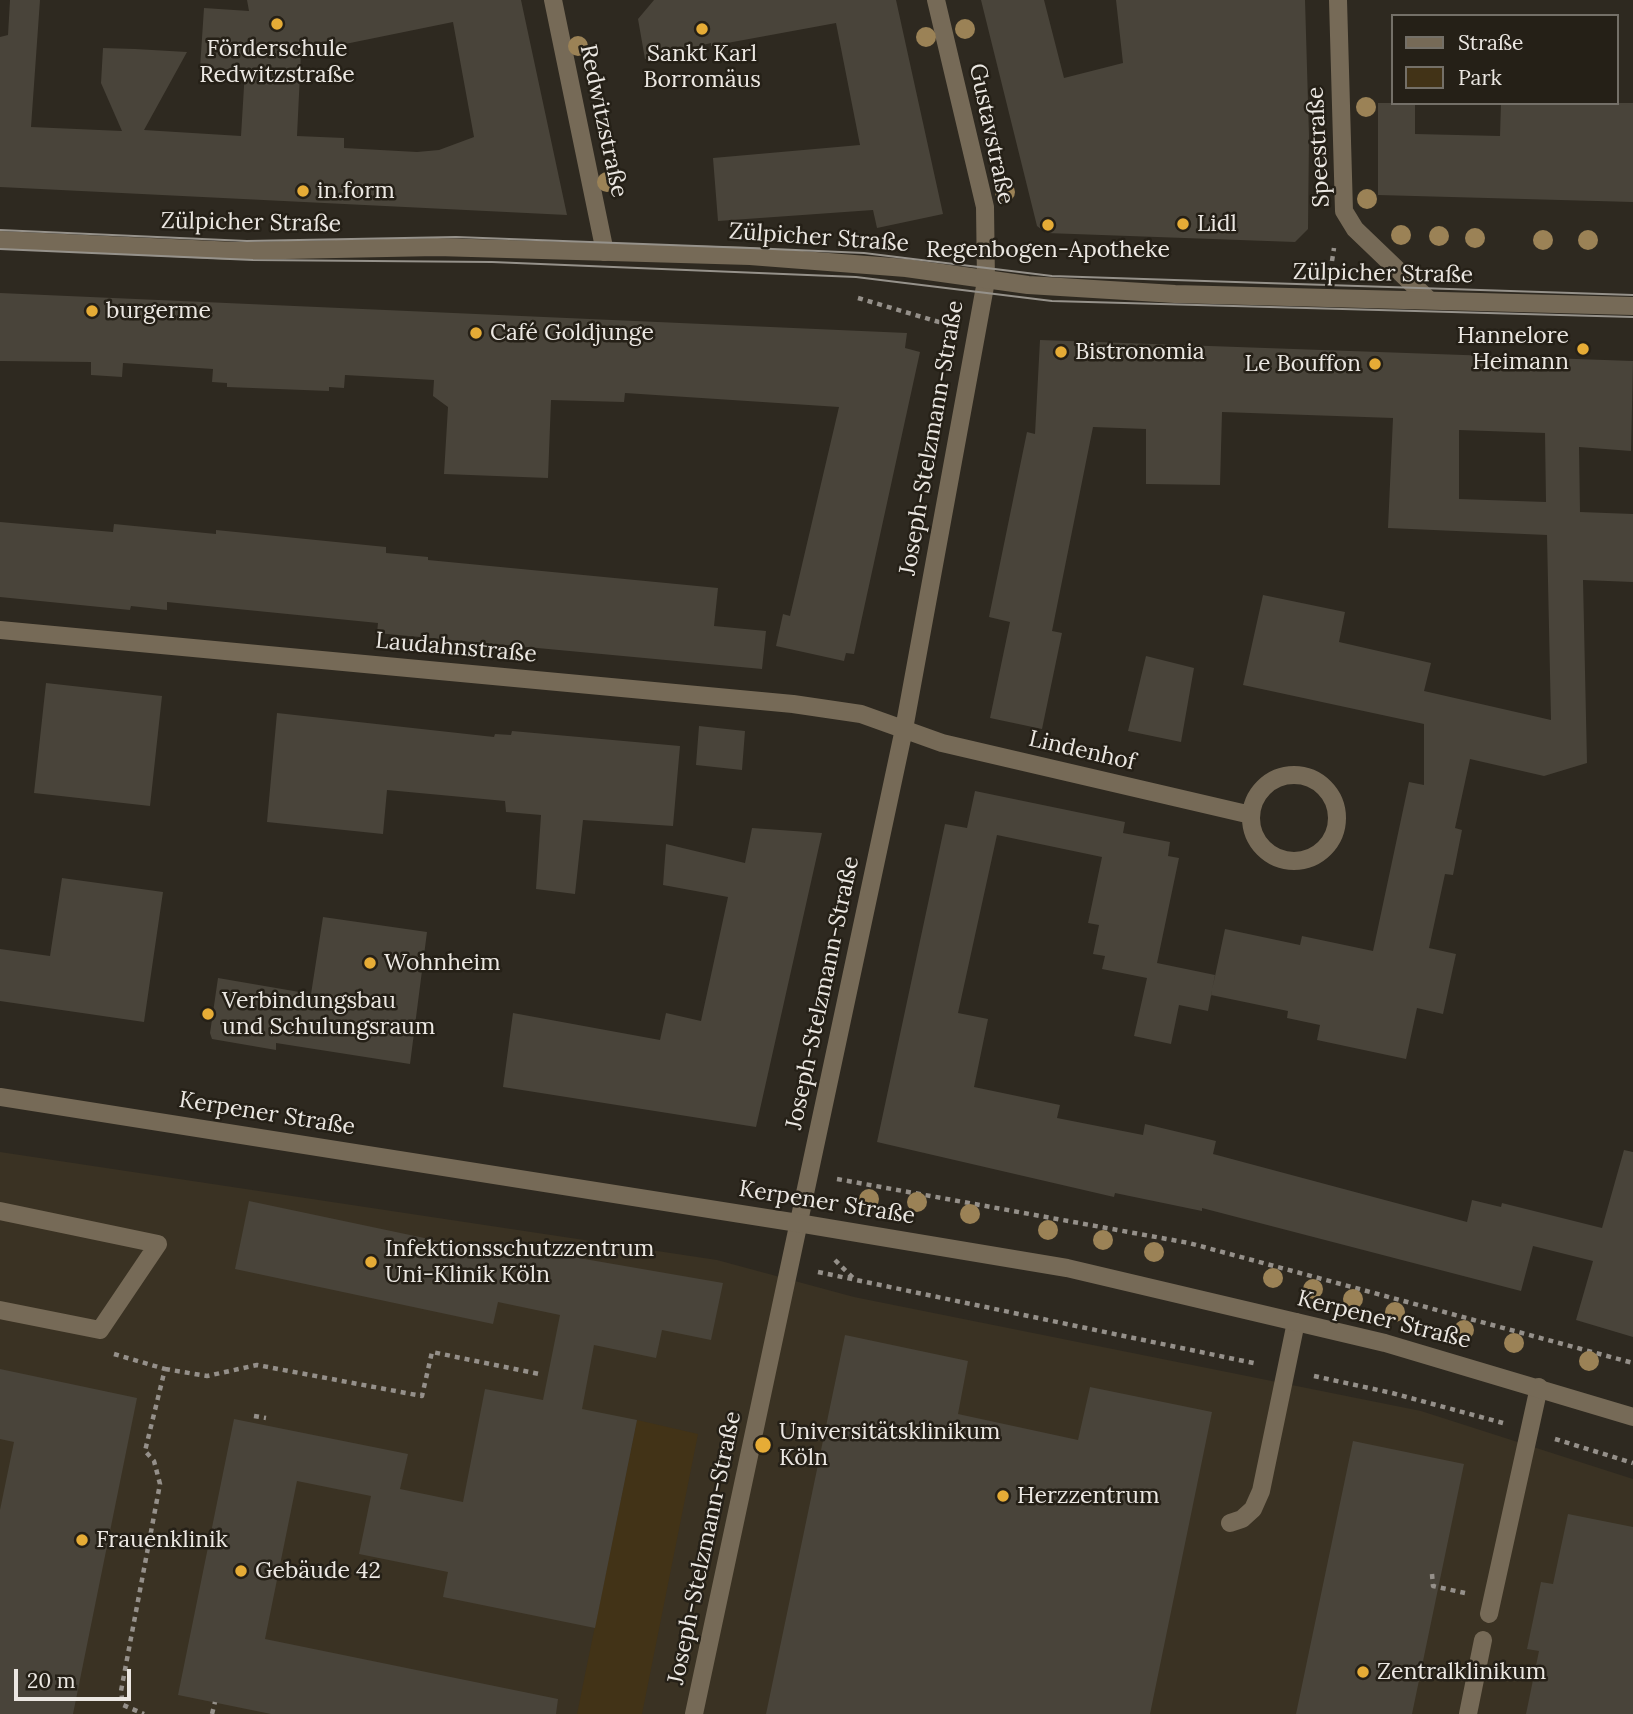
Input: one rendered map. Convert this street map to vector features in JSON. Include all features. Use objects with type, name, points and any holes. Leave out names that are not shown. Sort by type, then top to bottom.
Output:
[{"type":"street","name":"Redwitzstraße","points":[[553,0],[605,252]]},
{"type":"street","name":"Gustavstraße","points":[[936,0],[985,207],[986,281]]},
{"type":"street","name":"Speestraße","points":[[1338,0],[1344,211],[1355,229],[1429,299]]},
{"type":"street","name":"Zülpicher Straße","points":[[0,240],[235,251],[437,247],[750,256],[906,268],[986,281],[1175,294],[1633,306]]},
{"type":"street","name":"Joseph-Stelzmann-Straße","points":[[694,1714],[904,729],[986,281]]},
{"type":"street","name":"Laudahnstraße","points":[[0,630],[793,704],[861,714],[904,729]]},
{"type":"street","name":"Lindenhof","points":[[904,729],[942,743],[1251,815]]},
{"type":"street","points":[[1294,775],[1305,776],[1324,787],[1335,805],[1337,816],[1336,827],[1327,846],[1310,858],[1299,861],[1278,858],[1260,845],[1252,826],[1251,815],[1253,804],[1265,786],[1274,780],[1294,775]]},
{"type":"street","name":"Kerpener Straße","points":[[0,1097],[1067,1268],[1385,1343],[1633,1417]]},
{"type":"street","points":[[0,1211],[158,1244],[100,1330],[0,1310]]},
{"type":"street","points":[[1230,1523],[1242,1519],[1253,1509],[1261,1490],[1296,1322]]},
{"type":"street","points":[[1491,1606],[1539,1387]]},
{"type":"street","points":[[1468,1714],[1483,1640]]},
{"type":"path","points":[[858,298],[977,331]]},
{"type":"path","points":[[809,1174],[1189,1243],[1633,1363]]},
{"type":"path","points":[[830,1255],[853,1278]]},
{"type":"path","points":[[789,1268],[853,1278],[1392,1393],[1528,1430],[1633,1463]]},
{"type":"path","points":[[165,1369],[207,1376],[257,1365],[422,1396],[432,1352],[539,1374]]},
{"type":"path","points":[[144,1714],[123,1705],[121,1691],[160,1484],[154,1461],[145,1451],[157,1404]]},
{"type":"path","points":[[254,1416],[266,1418]]},
{"type":"path","points":[[1432,1574],[1433,1586],[1491,1606]]},
{"type":"path","points":[[212,1714],[215,1702]]},
{"type":"shaded area","name":"Universitätsklinikum Köln","points":[[0,1152],[717,1260],[854,1297],[1421,1411],[1633,1479],[1633,1714],[0,1714]]},
{"type":"green space","points":[[637,1420],[698,1434],[642,1714],[577,1714]]},
{"type":"building","points":[[10,0],[40,0],[31,127],[122,131],[101,83],[103,48],[135,49],[187,52],[144,130],[241,136],[245,70],[200,68],[204,8],[249,11],[247,0],[521,0],[567,215],[0,187],[0,37],[8,35]],"holes":[[[453,22],[474,137],[439,150],[417,152],[344,148],[344,138],[297,136],[301,53]]]},
{"type":"building","points":[[654,0],[896,0],[943,214],[877,228],[873,210],[718,221],[713,158],[860,145],[836,23],[711,46],[711,43],[645,59],[638,19]]},
{"type":"building","points":[[981,0],[1044,0],[1064,78],[1123,63],[1116,0],[1305,0],[1309,136],[1308,229],[1295,242],[1046,233],[1037,226]]},
{"type":"building","points":[[1378,103],[1415,105],[1415,134],[1500,136],[1501,105],[1633,103],[1633,202],[1378,195]]},
{"type":"building","points":[[0,293],[907,333],[905,348],[920,352],[854,654],[846,653],[844,661],[776,646],[783,614],[790,616],[839,407],[625,393],[624,402],[551,400],[548,478],[444,474],[448,407],[433,396],[434,380],[345,375],[344,388],[329,387],[329,391],[227,387],[227,383],[212,382],[213,369],[123,363],[122,377],[91,375],[91,362],[0,361]]},
{"type":"building","points":[[1040,340],[1633,361],[1631,451],[1579,447],[1580,512],[1633,514],[1633,582],[1583,580],[1587,763],[1544,776],[1470,759],[1455,828],[1462,830],[1453,875],[1445,874],[1429,948],[1456,954],[1443,1014],[1417,1008],[1406,1059],[1317,1040],[1320,1025],[1287,1018],[1288,1011],[1211,995],[1225,929],[1300,945],[1302,936],[1373,951],[1409,782],[1424,785],[1424,724],[1243,685],[1263,595],[1345,612],[1339,642],[1431,663],[1424,691],[1551,720],[1547,535],[1388,528],[1393,418],[1222,412],[1220,485],[1146,484],[1146,429],[1093,427],[1052,631],[1062,633],[1042,729],[990,718],[1010,622],[989,617],[1027,432],[1035,434]],"holes":[[[1459,430],[1545,433],[1546,502],[1459,499]]]},
{"type":"building","points":[[0,522],[113,532],[114,524],[216,534],[216,530],[386,547],[386,553],[428,557],[428,560],[718,588],[714,626],[766,631],[762,669],[377,633],[378,623],[167,602],[167,610],[131,606],[130,610],[0,597]]},
{"type":"building","points":[[1146,656],[1194,668],[1181,742],[1128,731]]},
{"type":"building","points":[[46,683],[162,696],[150,806],[34,793]]},
{"type":"building","points":[[277,713],[494,737],[495,734],[511,735],[512,731],[680,746],[673,826],[583,820],[575,894],[536,889],[541,815],[506,812],[505,801],[387,790],[383,834],[267,822]]},
{"type":"building","points":[[699,726],[745,731],[742,770],[696,765]]},
{"type":"building","points":[[975,791],[1125,822],[1123,833],[1170,842],[1168,856],[1179,858],[1157,963],[1215,975],[1208,1011],[1179,1005],[1171,1044],[1134,1036],[1147,978],[1102,969],[1105,956],[1093,954],[1099,925],[1088,923],[1102,857],[997,835],[958,1013],[988,1019],[974,1087],[1060,1105],[1057,1118],[1143,1135],[1145,1124],[1216,1141],[1213,1154],[1467,1222],[1472,1200],[1501,1207],[1502,1203],[1602,1228],[1624,1150],[1633,1152],[1633,1337],[1576,1320],[1593,1261],[1533,1246],[1521,1291],[1202,1208],[1202,1211],[1115,1193],[1114,1197],[877,1142],[945,824],[967,828]]},
{"type":"building","points":[[752,828],[822,833],[756,1127],[503,1087],[513,1013],[660,1040],[666,1013],[701,1021],[728,897],[663,885],[666,844],[745,863]]},
{"type":"building","points":[[62,878],[163,892],[144,1022],[0,1001],[0,949],[50,956]]},
{"type":"building","name":"Wohnheim","points":[[323,917],[427,932],[410,1064],[276,1043],[276,1050],[212,1039],[210,1033],[218,978],[311,994]]},
{"type":"building","points":[[249,1201],[519,1258],[521,1248],[723,1283],[711,1340],[662,1330],[656,1358],[594,1345],[582,1409],[637,1420],[595,1628],[443,1597],[448,1572],[359,1554],[371,1496],[297,1481],[265,1639],[558,1699],[556,1714],[271,1714],[178,1695],[234,1419],[408,1454],[400,1489],[463,1502],[485,1389],[543,1400],[560,1315],[498,1302],[493,1324],[235,1269]]},
{"type":"building","name":"Herzzentrum","points":[[845,1335],[968,1361],[958,1414],[1078,1440],[1090,1387],[1212,1412],[1150,1714],[766,1714]]},
{"type":"building","name":"Frauenklinik","points":[[0,1369],[137,1398],[73,1714],[0,1714],[0,1510],[14,1442],[0,1439]]},
{"type":"building","points":[[1353,1441],[1464,1464],[1412,1714],[1296,1714]]},
{"type":"building","points":[[1568,1514],[1633,1527],[1633,1714],[1526,1714],[1539,1651],[1527,1649],[1541,1582],[1553,1584]]},
{"type":"tram line","points":[[0,230],[247,241],[456,237],[750,248],[864,253],[1052,276],[1633,295]]},
{"type":"tram line","points":[[0,249],[253,260],[492,262],[856,277],[1052,301],[1633,317]]},
{"type":"place","name":"Förderschule Redwitzstraße","points":[[277,24]]},
{"type":"place","name":"Sankt Karl Borromäus","points":[[702,29]]},
{"type":"place","name":"in.form","points":[[303,191]]},
{"type":"place","name":"Lidl","points":[[1183,224]]},
{"type":"place","name":"Regenbogen-Apotheke","points":[[1048,225]]},
{"type":"place","name":"burgerme","points":[[92,311]]},
{"type":"place","name":"Café Goldjunge","points":[[476,333]]},
{"type":"place","name":"Hannelore Heimann","points":[[1583,349]]},
{"type":"place","name":"Bistronomia","points":[[1061,352]]},
{"type":"place","name":"Le Bouffon","points":[[1375,364]]},
{"type":"place","name":"Wohnheim","points":[[370,963]]},
{"type":"place","name":"Verbindungsbau und Schulungsraum","points":[[208,1014]]},
{"type":"place","name":"Infektionsschutzzentrum Uni-Klinik Köln","points":[[371,1262]]},
{"type":"place","name":"Universitätsklinikum Köln","points":[[763,1445]]},
{"type":"place","name":"Herzzentrum","points":[[1003,1496]]},
{"type":"place","name":"Frauenklinik","points":[[82,1540]]},
{"type":"place","name":"Gebäude 42","points":[[241,1571]]},
{"type":"place","name":"Zentralklinikum","points":[[1363,1672]]}]
